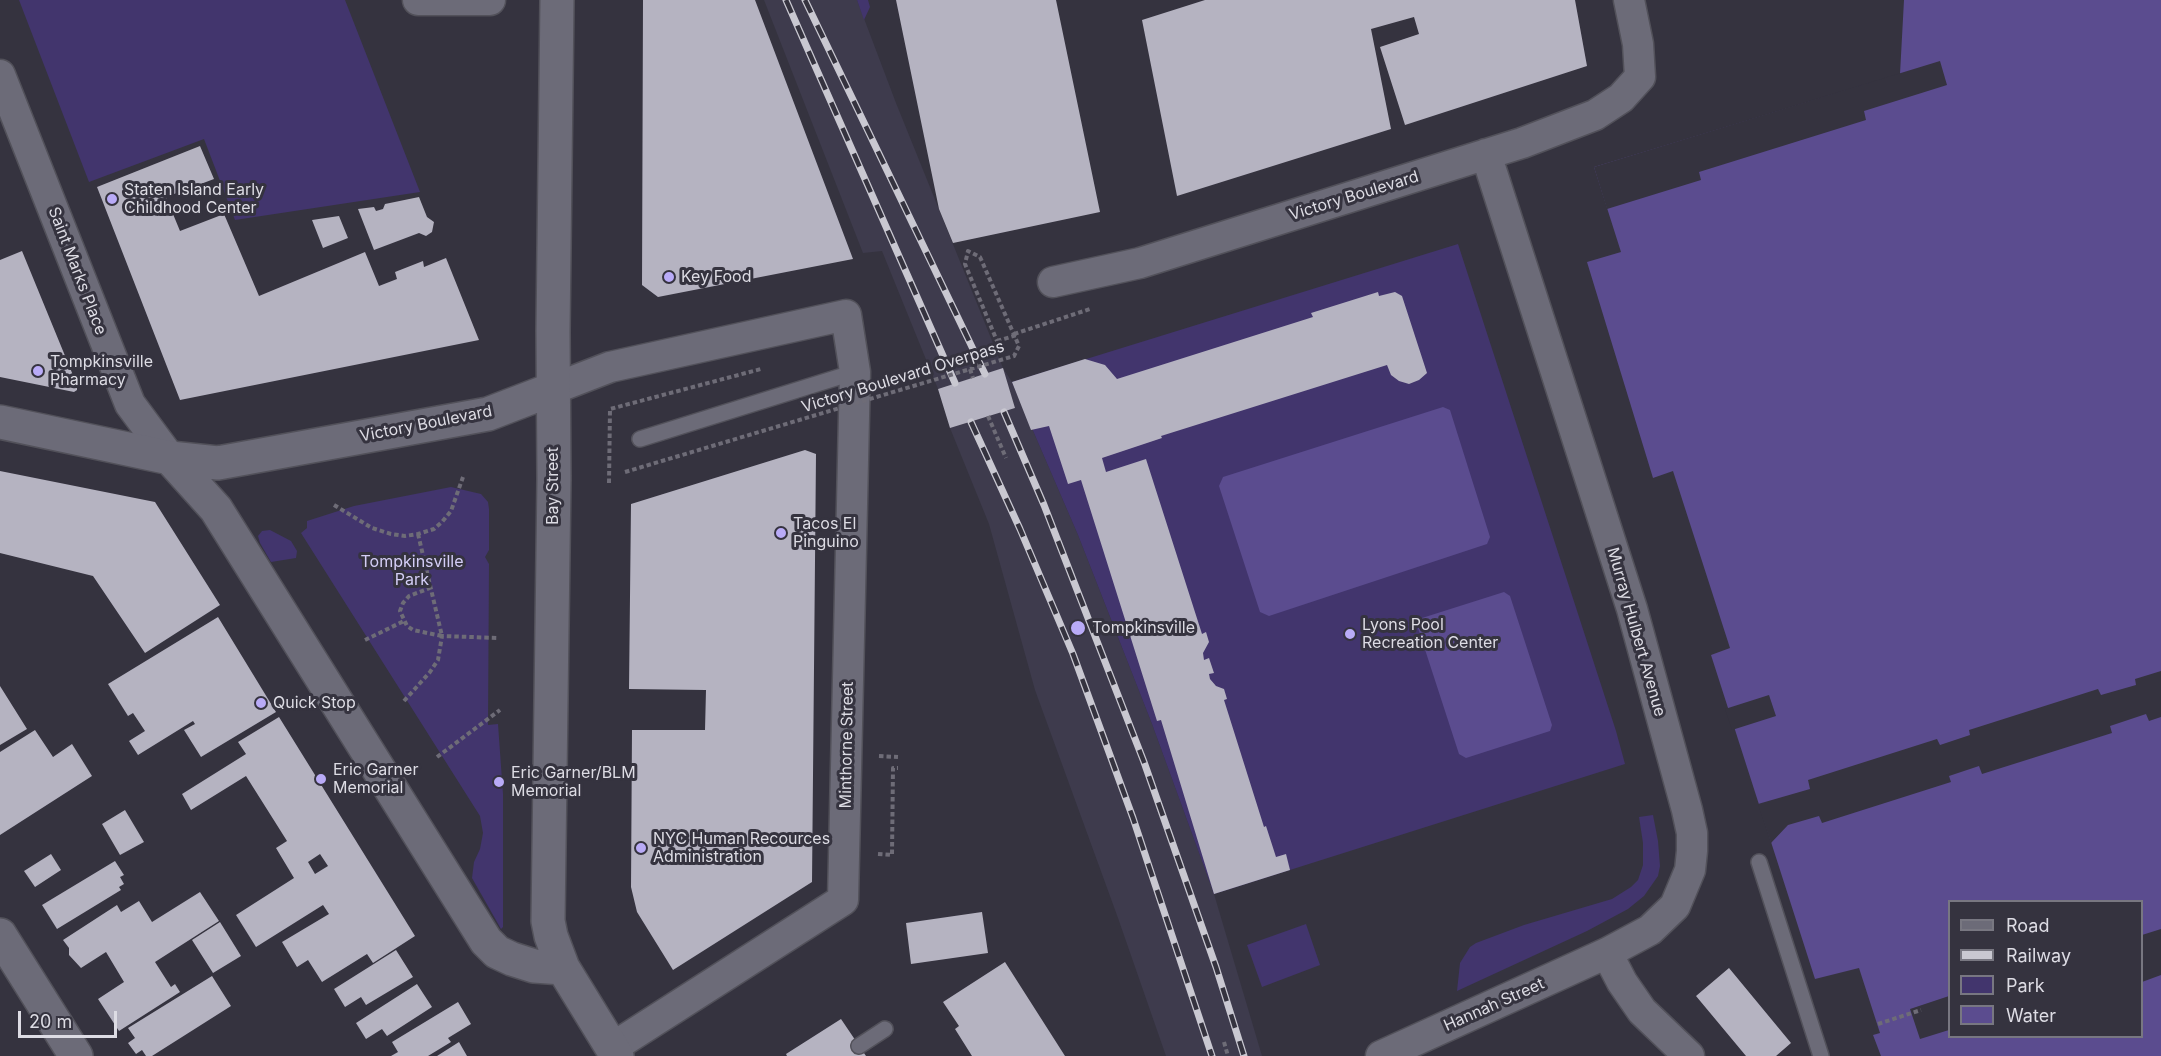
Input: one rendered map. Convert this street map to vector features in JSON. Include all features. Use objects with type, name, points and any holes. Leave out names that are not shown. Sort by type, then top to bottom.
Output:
[{"type":"main road","name":"Bay Street","points":[[557,0],[548,904],[551,936],[563,968],[615,1052]]},
{"type":"main road","name":"Victory Boulevard","points":[[0,422],[170,458],[218,463],[488,414],[553,389]]},
{"type":"main road","points":[[170,458],[216,509],[486,940],[497,952],[512,960],[534,966],[563,968]]},
{"type":"main road","points":[[0,935],[76,1056]]},
{"type":"street","points":[[418,0],[490,0]]},
{"type":"street","name":"Victory Boulevard","points":[[1053,282],[1140,263],[1486,154],[1595,115],[1621,98],[1640,77],[1638,44],[1629,0]]},
{"type":"street","name":"Saint Marks Place","points":[[0,75],[130,404],[170,458]]},
{"type":"street","name":"Murray Hulbert Avenue","points":[[1486,154],[1632,609],[1692,833],[1690,870],[1675,906],[1650,930],[1606,953]]},
{"type":"street","name":"Victory Boulevard","points":[[553,389],[610,367],[846,315]]},
{"type":"street","name":"Minthorne Street","points":[[615,1052],[843,900],[855,372],[846,315]]},
{"type":"street","points":[[1606,953],[1642,1011],[1689,1056]]},
{"type":"street","name":"Hannah Street","points":[[1381,1056],[1606,953]]},
{"type":"lane","points":[[640,439],[855,372]]},
{"type":"lane","points":[[1759,862],[1821,1056]]},
{"type":"lane","points":[[859,1046],[885,1029]]},
{"type":"path","name":"Victory Boulevard Overpass","points":[[625,472],[883,397],[1014,356],[1019,346],[1014,334],[980,257],[968,251],[965,264],[997,341],[1029,332]]},
{"type":"path","points":[[1014,334],[1096,307]]},
{"type":"path","points":[[970,369],[973,378]]},
{"type":"path","points":[[988,416],[1006,458]]},
{"type":"path","points":[[334,505],[372,528],[405,536],[418,534],[434,529],[451,511],[463,477]]},
{"type":"path","points":[[404,701],[438,660],[442,636],[418,534]]},
{"type":"path","points":[[430,588],[409,596],[403,603],[400,611],[407,626],[413,630],[442,636],[499,638]]},
{"type":"path","points":[[365,640],[404,621]]},
{"type":"path","points":[[437,757],[500,711]]},
{"type":"path","points":[[879,756],[898,757]]},
{"type":"path","points":[[878,854],[892,855],[893,768],[898,768]]},
{"type":"path","points":[[1878,1023],[1921,1010]]},
{"type":"path","points":[[1224,1042],[1228,1056]]},
{"type":"shaded area","points":[[764,0],[857,0],[1003,368],[1012,382],[1078,535],[1152,724],[1214,894],[1262,1056],[1166,1056],[1035,690],[989,524],[950,428],[1015,408],[1003,369],[938,389],[882,251],[863,253]]},
{"type":"green space","points":[[19,0],[345,0],[420,192],[235,220],[204,139],[89,182]]},
{"type":"green space","points":[[857,0],[868,0],[870,7],[864,20]]},
{"type":"green space","name":"Lyons Pool Recreation Center","points":[[1458,244],[1625,764],[1214,894],[1152,724],[1078,535],[1012,382]]},
{"type":"green space","name":"Tompkinsville Park","points":[[451,487],[481,494],[488,502],[489,509],[489,550],[485,557],[489,564],[488,725],[498,724],[503,794],[503,927],[501,929],[472,878],[474,862],[480,849],[483,833],[480,816],[301,533],[307,528],[307,521],[354,506]]},
{"type":"green space","points":[[270,530],[291,541],[297,551],[296,558],[271,562],[258,536],[262,531]]},
{"type":"green space","points":[[1653,815],[1660,866],[1658,876],[1644,896],[1628,909],[1587,931],[1457,991],[1460,963],[1470,947],[1476,943],[1524,925],[1612,899],[1631,887],[1638,880],[1643,865],[1643,843],[1639,817]]},
{"type":"green space","points":[[1306,924],[1320,965],[1262,987],[1247,945]]},
{"type":"water","points":[[1904,0],[2161,0],[2161,1056],[1881,1056],[1873,1035],[1880,1033],[1859,968],[1815,979],[1711,655],[1730,648],[1673,471],[1653,478],[1587,262],[1621,252],[1594,167],[1900,74]]},
{"type":"water","points":[[1443,407],[1450,410],[1490,537],[1487,544],[1269,616],[1260,612],[1219,486],[1223,477]]},
{"type":"water","points":[[1504,592],[1510,596],[1552,725],[1550,731],[1466,758],[1459,754],[1417,625],[1422,618]]},
{"type":"pier","points":[[1940,61],[1947,85],[1864,111],[1866,120],[1699,172],[1701,180],[1607,209],[1594,167]]},
{"type":"pier","points":[[2161,671],[2161,717],[2149,721],[2146,714],[2110,726],[2112,733],[1982,774],[1979,766],[1949,776],[1951,782],[1822,823],[1819,816],[1788,825],[1771,843],[1758,804],[1810,789],[1808,780],[1937,739],[1940,745],[1970,735],[1969,730],[2098,689],[2101,695],[2136,685],[2135,679]]},
{"type":"pier","points":[[1769,695],[1776,716],[1732,730],[1725,709]]},
{"type":"pier","points":[[2161,929],[2161,975],[2143,982],[2143,935]]},
{"type":"pier","points":[[1948,996],[1948,1030],[1920,1039],[1910,1009]]},
{"type":"building","points":[[643,0],[755,0],[853,259],[658,297],[642,285]]},
{"type":"building","points":[[896,0],[1056,0],[1100,212],[953,243],[939,209]]},
{"type":"building","points":[[1205,0],[1575,0],[1587,66],[1405,125],[1380,47],[1419,34],[1414,17],[1371,29],[1391,129],[1177,196],[1142,20]]},
{"type":"building","points":[[200,146],[214,179],[166,197],[180,231],[224,214],[259,296],[365,252],[379,286],[397,279],[395,272],[423,261],[424,267],[446,258],[479,340],[180,400],[97,187]]},
{"type":"building","points":[[419,197],[427,217],[434,222],[432,232],[426,236],[419,233],[374,250],[358,209],[374,207],[376,211],[383,209],[385,204]]},
{"type":"building","points":[[339,216],[348,238],[323,248],[312,220]]},
{"type":"building","points":[[22,251],[77,385],[77,390],[74,392],[0,377],[0,260]]},
{"type":"building","points":[[1378,292],[1379,296],[1395,292],[1402,296],[1427,373],[1419,380],[1409,384],[1399,381],[1391,375],[1387,365],[1161,436],[1162,438],[1102,458],[1106,472],[1146,459],[1202,634],[1206,632],[1209,642],[1203,653],[1204,660],[1209,658],[1214,673],[1209,674],[1210,679],[1216,686],[1224,689],[1227,699],[1224,700],[1264,827],[1266,826],[1276,857],[1286,854],[1290,870],[1214,894],[1161,720],[1157,721],[1081,480],[1068,484],[1049,426],[1031,430],[1012,382],[1085,359],[1105,365],[1117,379],[1313,317],[1311,313]]},
{"type":"building","points":[[1003,368],[1015,408],[950,428],[938,389]]},
{"type":"building","points":[[805,450],[816,454],[812,882],[673,970],[637,912],[631,887],[632,730],[705,730],[706,690],[629,689],[631,504]]},
{"type":"building","points":[[0,471],[155,502],[220,605],[145,653],[93,576],[0,553]]},
{"type":"building","points":[[218,617],[276,712],[201,757],[184,730],[195,724],[193,721],[138,755],[129,741],[145,731],[133,713],[128,716],[108,684]]},
{"type":"building","points":[[0,686],[27,729],[0,745]]},
{"type":"building","points":[[279,717],[415,936],[373,963],[367,954],[322,982],[308,960],[297,967],[282,942],[329,914],[323,905],[256,947],[236,915],[294,878],[276,848],[287,841],[246,776],[191,810],[182,794],[246,754],[238,742]],"holes":[[[320,854],[328,866],[315,874],[308,862]]]},
{"type":"building","points":[[35,730],[53,757],[72,744],[92,776],[0,835],[0,752]]},
{"type":"building","points":[[125,810],[144,842],[120,855],[102,824]]},
{"type":"building","points":[[51,854],[61,870],[35,887],[24,871]]},
{"type":"building","points":[[115,861],[124,875],[120,877],[124,884],[119,887],[121,890],[57,929],[42,905]]},
{"type":"building","points":[[200,892],[219,921],[155,962],[171,987],[175,984],[180,992],[119,1031],[98,999],[124,982],[106,952],[81,968],[69,955],[69,948],[63,940],[117,905],[121,912],[139,901],[152,922]]},
{"type":"building","points":[[982,912],[988,953],[911,964],[906,923]]},
{"type":"building","points":[[220,922],[241,956],[213,973],[192,940]]},
{"type":"building","points":[[396,950],[413,977],[366,1005],[361,997],[345,1007],[334,989]]},
{"type":"building","points":[[1005,962],[1065,1056],[972,1056],[955,1029],[959,1026],[943,1002]]},
{"type":"building","points":[[1729,968],[1791,1043],[1776,1056],[1746,1056],[1696,996]]},
{"type":"building","points":[[212,976],[231,1006],[152,1056],[146,1056],[142,1050],[136,1054],[128,1043],[135,1038],[128,1028]]},
{"type":"building","points":[[417,984],[432,1007],[387,1036],[382,1029],[366,1039],[356,1023]]},
{"type":"building","points":[[458,1002],[471,1024],[448,1038],[451,1042],[428,1056],[391,1056],[398,1052],[392,1042]]},
{"type":"building","points":[[841,1019],[866,1056],[787,1056],[786,1054]]},
{"type":"building","points":[[459,1042],[467,1056],[437,1056]]},
{"type":"railway","points":[[786,0],[955,383]]},
{"type":"railway","points":[[805,0],[985,374]]},
{"type":"railway","points":[[1004,412],[1044,505],[1144,762],[1216,967],[1244,1056]]},
{"type":"railway","points":[[971,422],[1073,654],[1133,818],[1212,1056]]},
{"type":"place","name":"Staten Island Early Childhood Center","points":[[112,199]]},
{"type":"place","name":"Key Food","points":[[669,277]]},
{"type":"place","name":"Tompkinsville Pharmacy","points":[[38,371]]},
{"type":"place","name":"Tacos El Pinguino","points":[[781,533]]},
{"type":"place","name":"Tompkinsville","points":[[1078,628]]},
{"type":"place","name":"Lyons Pool Recreation Center","points":[[1350,634]]},
{"type":"place","name":"Quick Stop","points":[[261,703]]},
{"type":"place","name":"Eric Garner Memorial","points":[[321,779]]},
{"type":"place","name":"Eric Garner/BLM Memorial","points":[[499,782]]},
{"type":"place","name":"NYC Human Recources Administration","points":[[641,848]]}]
